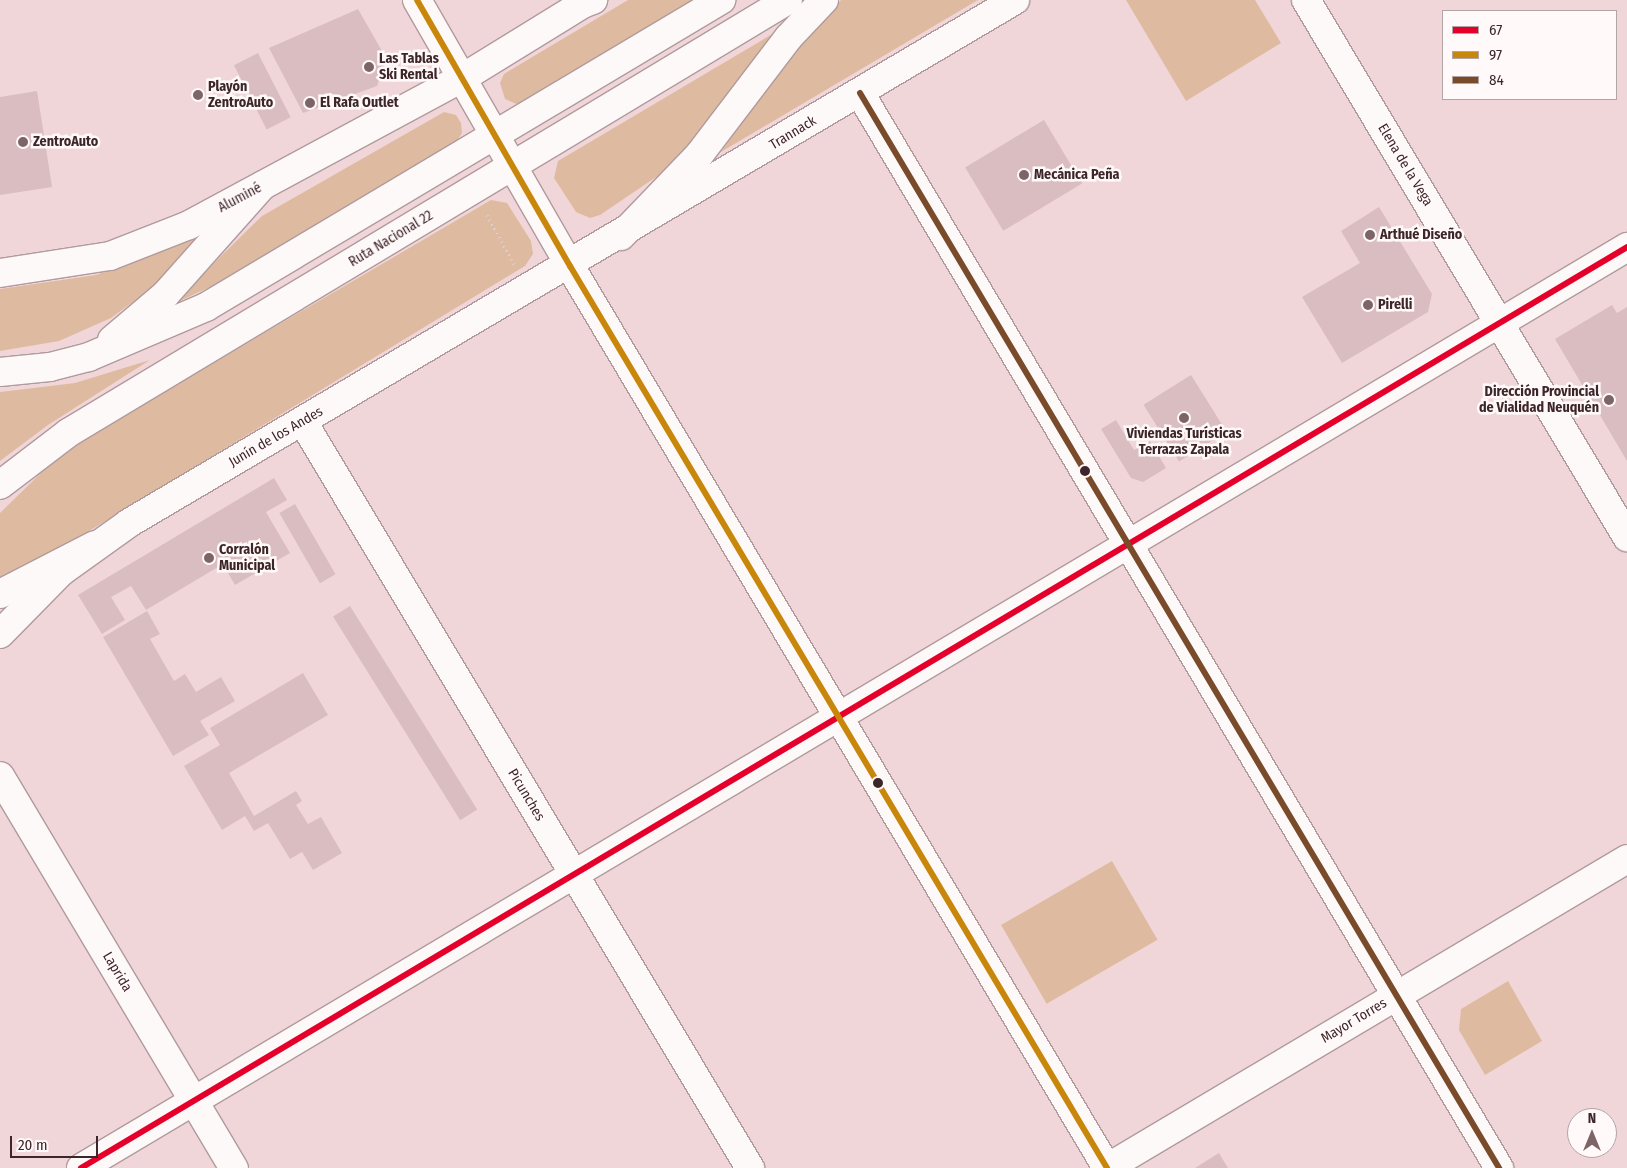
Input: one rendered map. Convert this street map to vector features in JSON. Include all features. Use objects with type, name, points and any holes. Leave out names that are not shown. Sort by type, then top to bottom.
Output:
[{"type":"street","points":[[418,0],[464,77],[570,266],[1107,1168]]},
{"type":"street","points":[[0,372],[50,367],[89,357],[133,341],[221,299],[721,0]]},
{"type":"street","name":"Ruta Nacional 22","points":[[0,485],[68,433],[788,0]]},
{"type":"street","points":[[621,236],[698,155],[789,37],[824,0]]},
{"type":"street","name":"Trannack","points":[[570,266],[1015,0]]},
{"type":"street","name":"Elena de la Vega","points":[[1306,0],[1627,536]]},
{"type":"street","name":"Aluminé","points":[[0,273],[70,265],[142,246],[262,186],[464,77],[588,1]]},
{"type":"street","points":[[860,93],[1499,1168]]},
{"type":"street","points":[[89,357],[150,309],[262,186]]},
{"type":"street","points":[[81,1168],[1627,247]]},
{"type":"street","name":"Junín de los Andes","points":[[0,634],[95,545],[570,266]]},
{"type":"street","name":"Picunches","points":[[303,422],[750,1168]]},
{"type":"street","points":[[0,594],[95,545]]},
{"type":"street","name":"Laprida","points":[[0,776],[234,1168]]},
{"type":"street","name":"Mayor Torres","points":[[1107,1168],[1627,859]]},
{"type":"path","points":[[482,206],[518,271]]},
{"type":"shaded area","points":[[628,0],[692,0],[528,100],[516,104],[505,99],[500,83],[504,74]]},
{"type":"shaded area","points":[[841,0],[978,0],[721,152],[792,52]]},
{"type":"shaded area","points":[[1126,0],[1255,0],[1281,43],[1186,101]]},
{"type":"shaded area","points":[[774,33],[722,108],[668,169],[600,215],[590,218],[576,212],[554,178],[558,161]]},
{"type":"shaded area","points":[[444,112],[456,115],[461,123],[462,133],[455,144],[223,281],[171,305],[262,216]]},
{"type":"shaded area","points":[[491,200],[507,203],[531,241],[533,254],[525,266],[71,542],[0,580],[0,513],[46,468],[94,433]]},
{"type":"shaded area","points":[[197,237],[160,282],[111,318],[59,341],[0,351],[0,289],[96,275]]},
{"type":"shaded area","points":[[150,360],[48,425],[0,461],[0,392],[75,383]]},
{"type":"shaded area","points":[[1112,861],[1158,940],[1047,1004],[1001,925]]},
{"type":"shaded area","points":[[1508,981],[1542,1041],[1485,1075],[1459,1030],[1461,1009]]},
{"type":"building","points":[[358,9],[386,58],[377,86],[303,113],[269,48]]},
{"type":"building","points":[[258,53],[291,117],[267,129],[234,65]]},
{"type":"building","name":"ZentroAuto","points":[[37,91],[52,187],[0,195],[0,97]]},
{"type":"building","name":"Mecánica Peña","points":[[1044,120],[1082,183],[1003,231],[965,167]]},
{"type":"building","name":"Pirelli","points":[[1379,207],[1432,294],[1428,312],[1342,363],[1302,297],[1360,263],[1341,231]]},
{"type":"building","name":"Dirección Provincial de Vialidad Neuquén","points":[[1612,305],[1617,313],[1627,307],[1627,461],[1555,339]]},
{"type":"building","name":"Viviendas Turísticas Terrazas Zapala","points":[[1191,375],[1227,432],[1179,461],[1144,405]]},
{"type":"building","points":[[1116,420],[1134,450],[1150,441],[1166,468],[1143,482],[1131,478],[1101,429]]},
{"type":"building","name":"Corralón Municipal","points":[[274,478],[287,500],[266,512],[290,553],[235,585],[223,564],[146,610],[131,586],[111,597],[125,620],[102,634],[78,595]]},
{"type":"building","points":[[295,504],[336,574],[320,583],[279,513]]},
{"type":"building","points":[[350,606],[477,810],[460,820],[333,617]]},
{"type":"building","points":[[147,611],[160,634],[150,639],[174,681],[185,674],[196,692],[221,677],[235,701],[200,721],[209,735],[173,756],[103,637]]},
{"type":"building","points":[[303,673],[328,715],[229,773],[254,816],[296,791],[302,801],[296,805],[308,824],[321,817],[342,853],[313,870],[302,852],[290,859],[268,823],[254,831],[245,816],[222,830],[184,766],[220,745],[210,728]]},
{"type":"building","points":[[1219,1153],[1228,1168],[1195,1168]]},
{"type":"transit line","name":"97","points":[[417,0],[570,266],[1107,1168]]},
{"type":"transit line","name":"84","points":[[860,93],[1499,1168]]},
{"type":"transit line","name":"67","points":[[81,1168],[1627,247]]},
{"type":"place","name":"Las Tablas Ski Rental","points":[[369,67]]},
{"type":"place","name":"Playón ZentroAuto","points":[[198,95]]},
{"type":"place","name":"El Rafa Outlet","points":[[310,103]]},
{"type":"place","name":"ZentroAuto","points":[[23,142]]},
{"type":"place","name":"Mecánica Peña","points":[[1024,175]]},
{"type":"place","name":"Arthué Diseño","points":[[1370,235]]},
{"type":"place","name":"Pirelli","points":[[1368,305]]},
{"type":"place","name":"Dirección Provincial de Vialidad Neuquén","points":[[1609,400]]},
{"type":"place","name":"Viviendas Turísticas Terrazas Zapala","points":[[1184,418]]},
{"type":"place","name":"Corralón Municipal","points":[[209,558]]}]
